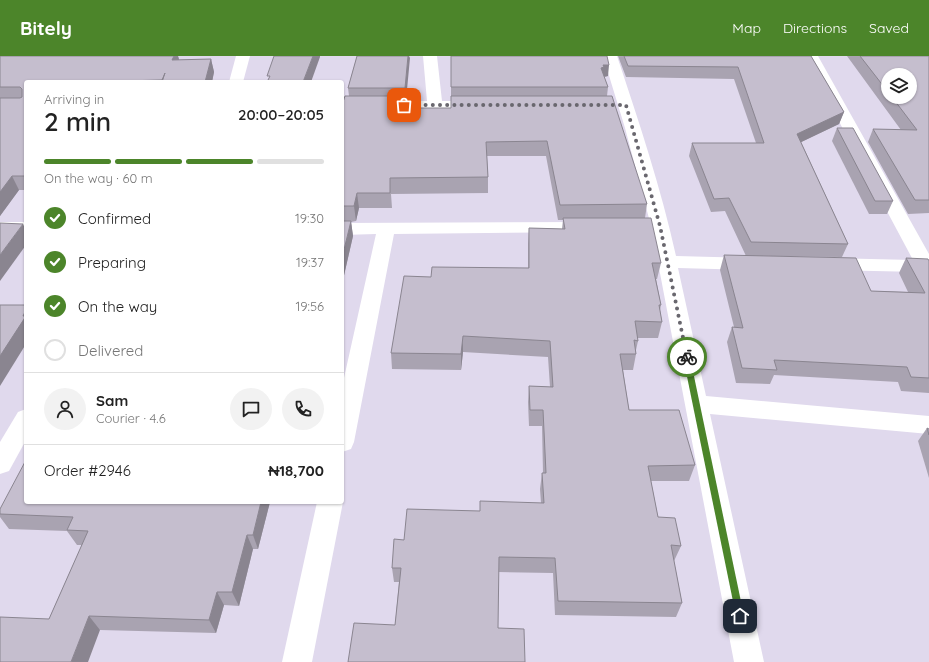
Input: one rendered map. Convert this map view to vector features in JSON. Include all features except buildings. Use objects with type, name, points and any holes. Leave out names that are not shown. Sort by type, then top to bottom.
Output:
[{"type":"street","points":[[237,80],[243,56]]},
{"type":"street","points":[[430,56],[435,104]]},
{"type":"street","points":[[610,56],[618,105],[652,226],[667,262],[749,662]]},
{"type":"street","points":[[810,56],[928,268]]},
{"type":"street","points":[[344,105],[499,105]]},
{"type":"street","points":[[344,229],[605,227]]},
{"type":"street","points":[[0,228],[24,228]]},
{"type":"street","points":[[344,432],[386,229]]},
{"type":"street","points":[[667,262],[769,264]]},
{"type":"street","points":[[808,264],[928,268]]},
{"type":"street","points":[[696,404],[929,425]]},
{"type":"street","points":[[0,464],[24,422]]},
{"type":"street","points":[[297,662],[330,504]]},
{"type":"way so far","points":[[404,105],[626,105],[660,226],[687,357]]},
{"type":"route","points":[[687,357],[740,616]]}]
